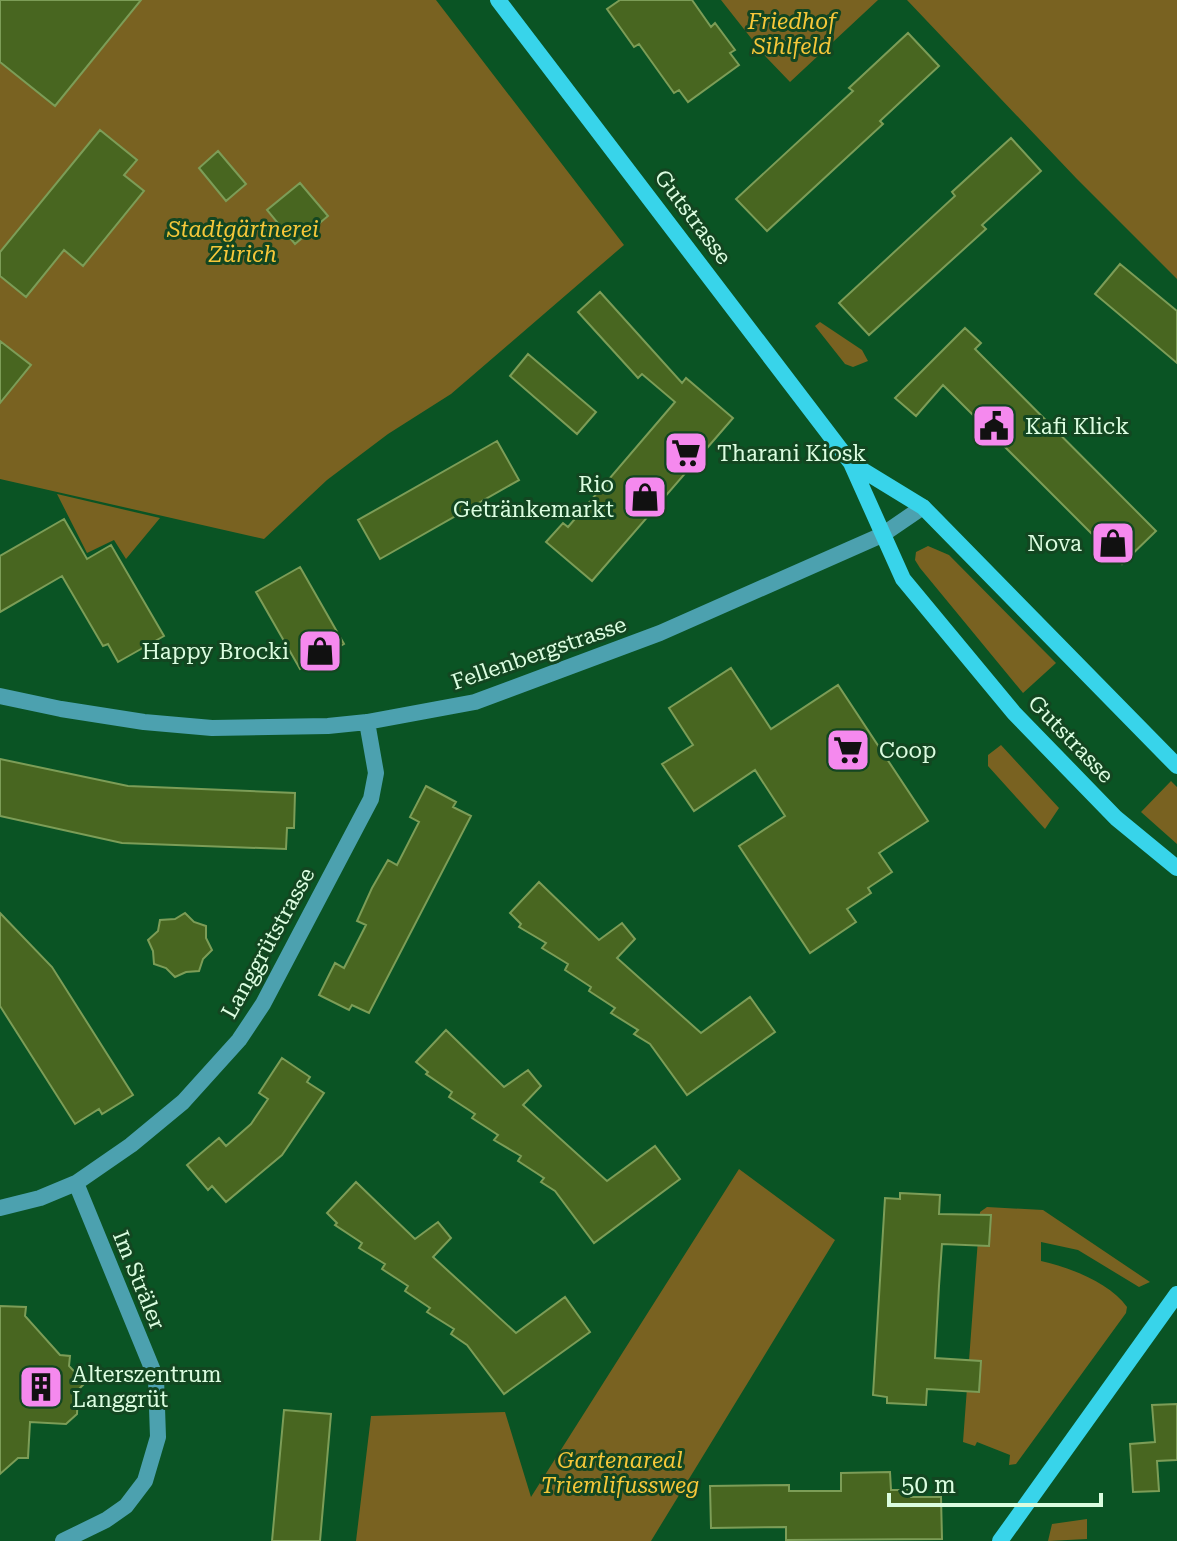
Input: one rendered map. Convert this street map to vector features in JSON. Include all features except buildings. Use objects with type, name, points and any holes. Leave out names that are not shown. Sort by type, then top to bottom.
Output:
[{"type":"main road","name":"Gutstrasse","points":[[498,0],[851,463],[903,579],[1014,713],[1116,818],[1177,868]]},
{"type":"main road","name":"Gutstrasse","points":[[851,463],[923,507],[1177,766]]},
{"type":"main road","points":[[1000,1541],[1177,1294]]},
{"type":"street","name":"Fellenbergstrasse","points":[[0,696],[144,722],[212,728],[328,726],[475,702],[660,633],[882,535],[923,507]]},
{"type":"street","name":"Langgrütstrasse","points":[[0,1208],[40,1198],[76,1183],[131,1145],[183,1102],[239,1040],[263,1004],[371,799],[376,773],[367,722]]},
{"type":"street","name":"Im Sträler","points":[[63,1541],[106,1520],[126,1506],[145,1481],[158,1437],[156,1378],[76,1183]]},
{"type":"green space","name":"Stadtgärtnerei Zürich","points":[[0,0],[436,0],[624,245],[451,394],[388,434],[327,480],[264,539],[0,479]]},
{"type":"green space","name":"Friedhof Sihlfeld","points":[[721,0],[878,0],[790,82]]},
{"type":"green space","points":[[907,0],[1177,0],[1177,279],[1076,178]]},
{"type":"green space","points":[[820,322],[862,350],[868,361],[853,367],[845,364],[815,326]]},
{"type":"green space","points":[[57,494],[160,518],[126,559],[114,540],[87,553]]},
{"type":"green space","points":[[928,546],[949,555],[1056,663],[1023,693],[920,568],[915,560],[916,552]]},
{"type":"green space","points":[[1001,745],[1059,808],[1045,829],[988,766],[988,755]]},
{"type":"green space","points":[[1171,781],[1177,787],[1177,844],[1141,812]]},
{"type":"green space","name":"Gartenareal Triemlifussweg","points":[[739,1169],[835,1240],[651,1541],[356,1541],[371,1416],[505,1412],[531,1497]]},
{"type":"green space","points":[[987,1207],[1043,1210],[1150,1282],[1139,1287],[1078,1250],[1041,1242],[1041,1261],[1088,1277],[1120,1298],[1127,1307],[1126,1313],[1016,1464],[1009,1465],[1010,1455],[977,1442],[975,1446],[963,1442],[980,1212]]},
{"type":"green space","points":[[1087,1519],[1087,1539],[1048,1541],[1052,1524]]},
{"type":"place","name":"Kafi Klick","points":[[994,426]]},
{"type":"place","name":"Tharani Kiosk","points":[[686,453]]},
{"type":"place","name":"Rio Getränkemarkt","points":[[645,497]]},
{"type":"place","name":"Nova","points":[[1113,543]]},
{"type":"place","name":"Happy Brocki","points":[[320,651]]},
{"type":"place","name":"Coop","points":[[848,750]]},
{"type":"place","name":"Alterszentrum Langgrüt","points":[[41,1387]]}]
